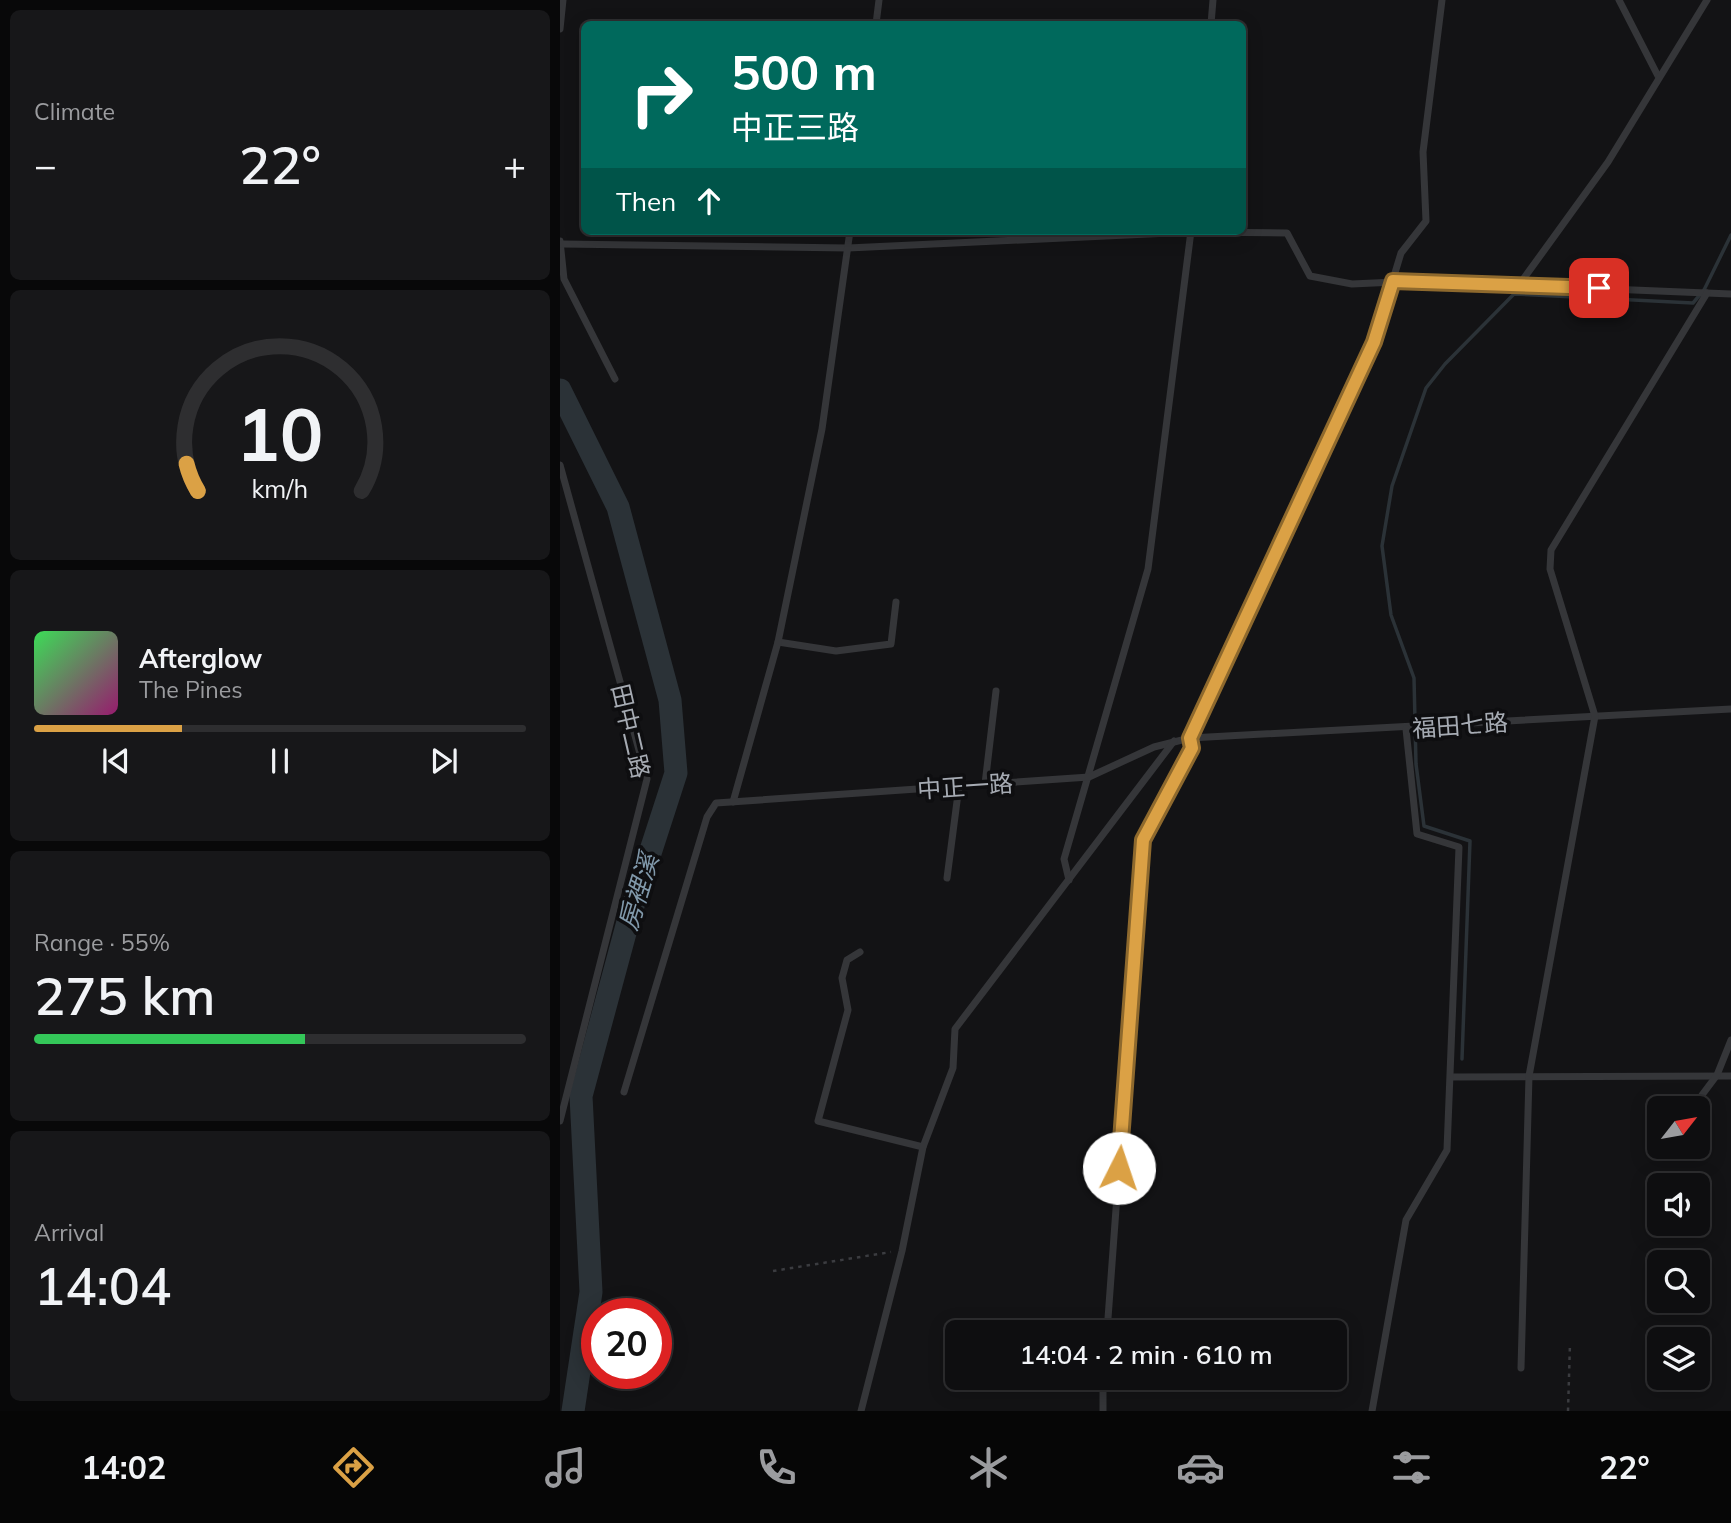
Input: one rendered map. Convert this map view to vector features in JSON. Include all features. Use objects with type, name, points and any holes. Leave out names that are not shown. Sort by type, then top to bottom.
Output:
[{"type":"lane","points":[[560,29],[563,0]]},
{"type":"lane","points":[[876,21],[879,0]]},
{"type":"lane","points":[[1211,21],[1213,0]]},
{"type":"lane","points":[[1108,1320],[1143,840],[1192,748],[1190,738],[1374,342],[1401,253],[1426,221],[1423,152],[1442,0]]},
{"type":"lane","points":[[1619,0],[1658,76]]},
{"type":"lane","points":[[1519,285],[1608,162],[1658,76],[1707,0]]},
{"type":"lane","points":[[1246,233],[1287,233],[1310,276],[1352,284],[1393,281],[1731,294]]},
{"type":"lane","points":[[624,1092],[707,817],[716,803],[733,802],[778,642],[822,429],[850,235]]},
{"type":"lane","points":[[615,379],[564,279],[561,242],[848,248],[1127,235]]},
{"type":"lane","points":[[1069,880],[1064,859],[1148,569],[1191,235]]},
{"type":"lane","points":[[1521,1368],[1529,1076],[1595,716],[1550,569],[1551,550],[1707,293]]},
{"type":"lane","name":"田中二路","points":[[560,465],[647,779],[560,1121]]},
{"type":"lane","points":[[778,642],[835,651],[891,644],[896,602]]},
{"type":"lane","points":[[985,784],[996,691]]},
{"type":"lane","name":"福田七路","points":[[1190,738],[1406,729],[1731,709]]},
{"type":"lane","points":[[1372,1411],[1406,1220],[1447,1150],[1451,1077],[1460,847],[1417,834],[1406,729]]},
{"type":"lane","name":"中正一路","points":[[733,802],[1088,777],[1174,741],[1190,738]]},
{"type":"lane","points":[[861,1411],[902,1251],[923,1147],[953,1068],[955,1029],[1174,741]]},
{"type":"lane","points":[[947,878],[959,786]]},
{"type":"lane","points":[[860,952],[847,960],[842,978],[848,1010],[818,1121],[923,1147]]},
{"type":"lane","points":[[1702,1095],[1717,1075],[1731,1040]]},
{"type":"lane","points":[[1451,1077],[1731,1076]]},
{"type":"lane","points":[[1103,1390],[1103,1411]]},
{"type":"path","points":[[773,1271],[902,1251]]},
{"type":"path","points":[[1568,1411],[1570,1343]]},
{"type":"waterway","points":[[1462,1059],[1470,841],[1424,826],[1416,764],[1414,678],[1391,615],[1382,546],[1392,486],[1426,388],[1445,364],[1514,294],[1693,303],[1704,290],[1731,235]]},
{"type":"waterway","name":"房裡溪","points":[[560,390],[618,507],[670,700],[676,773],[629,918],[581,1096],[591,1292],[573,1411]]},
{"type":"route","points":[[1119,1168],[1143,840],[1192,748],[1190,738],[1374,342],[1393,281],[1599,288]]}]
